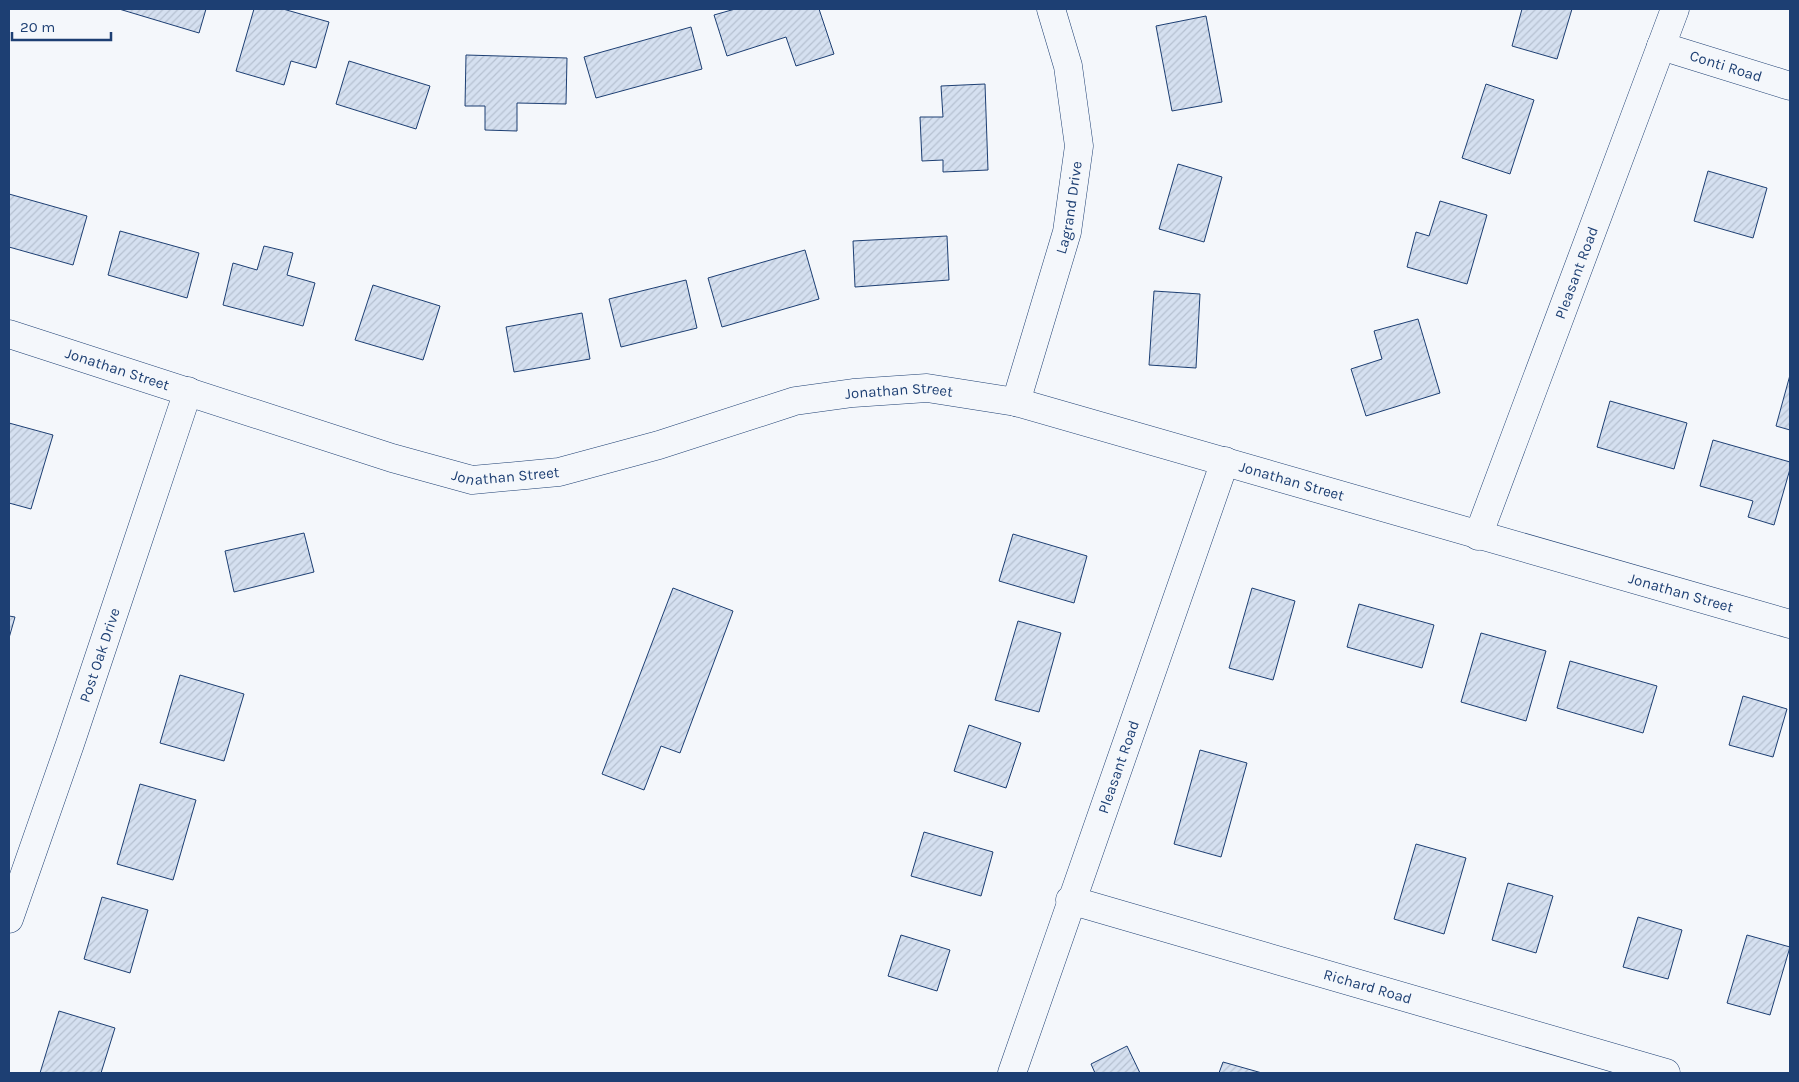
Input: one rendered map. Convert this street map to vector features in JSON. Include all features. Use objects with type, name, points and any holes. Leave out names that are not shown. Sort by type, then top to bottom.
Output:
[{"type":"street","name":"Lagrand Drive","points":[[1016,402],[1067,232],[1079,146],[1068,66],[1051,9]]},
{"type":"street","name":"Pleasant Road","points":[[1478,536],[1675,9]]},
{"type":"street","name":"Conti Road","points":[[1661,46],[1790,86]]},
{"type":"street","name":"Jonathan Street","points":[[9,334],[392,458],[472,480],[559,472],[659,445],[795,402],[853,393],[927,388],[1016,402],[1790,624]]},
{"type":"street","name":"Post Oak Drive","points":[[9,919],[70,744],[188,391]]},
{"type":"street","name":"Pleasant Road","points":[[1012,1073],[1070,900],[1225,461]]},
{"type":"street","name":"Richard Road","points":[[1070,900],[1666,1073]]},
{"type":"building","points":[[119,9],[206,9],[199,33]]},
{"type":"building","points":[[254,9],[283,9],[329,22],[316,68],[291,61],[284,85],[236,71]]},
{"type":"building","points":[[735,9],[819,9],[834,54],[796,66],[786,37],[727,56],[714,15]]},
{"type":"building","points":[[1522,9],[1572,9],[1557,59],[1512,46]]},
{"type":"building","points":[[1206,16],[1222,102],[1172,111],[1156,26]]},
{"type":"building","points":[[691,27],[702,69],[596,98],[584,57]]},
{"type":"building","points":[[466,55],[567,58],[566,104],[517,103],[517,131],[485,130],[485,106],[465,106]]},
{"type":"building","points":[[349,61],[430,86],[416,129],[336,104]]},
{"type":"building","points":[[985,84],[988,170],[943,172],[943,160],[922,161],[920,117],[943,117],[941,86]]},
{"type":"building","points":[[1486,84],[1534,100],[1510,174],[1462,158]]},
{"type":"building","points":[[1178,164],[1222,177],[1204,242],[1159,229]]},
{"type":"building","points":[[1708,171],[1767,188],[1753,238],[1694,221]]},
{"type":"building","points":[[9,194],[87,216],[73,265],[9,247]]},
{"type":"building","points":[[1440,201],[1487,215],[1467,284],[1407,267],[1416,232],[1429,236]]},
{"type":"building","points":[[120,231],[199,253],[187,298],[108,275]]},
{"type":"building","points":[[947,236],[949,280],[855,287],[853,241]]},
{"type":"building","points":[[264,246],[293,253],[287,275],[315,283],[303,326],[223,305],[233,263],[257,270]]},
{"type":"building","points":[[805,250],[819,299],[722,327],[708,278]]},
{"type":"building","points":[[686,280],[697,328],[621,347],[609,299]]},
{"type":"building","points":[[373,285],[440,306],[423,360],[355,340]]},
{"type":"building","points":[[1154,291],[1200,294],[1196,368],[1149,365]]},
{"type":"building","points":[[582,313],[590,359],[514,372],[506,327]]},
{"type":"building","points":[[1418,319],[1440,393],[1366,416],[1351,369],[1382,359],[1374,331]]},
{"type":"building","points":[[1790,375],[1790,430],[1776,426]]},
{"type":"building","points":[[1610,401],[1687,423],[1674,469],[1597,447]]},
{"type":"building","points":[[9,423],[53,435],[31,509],[9,503]]},
{"type":"building","points":[[1713,440],[1790,462],[1790,469],[1774,525],[1748,517],[1753,501],[1700,486]]},
{"type":"building","points":[[304,533],[314,572],[234,592],[225,551]]},
{"type":"building","points":[[1013,534],[1087,556],[1074,603],[999,581]]},
{"type":"building","points":[[673,588],[733,611],[680,753],[661,746],[644,790],[602,774]]},
{"type":"building","points":[[1252,588],[1295,601],[1273,680],[1229,668]]},
{"type":"building","points":[[1359,604],[1434,625],[1422,668],[1347,647]]},
{"type":"building","points":[[9,616],[15,617],[9,638]]},
{"type":"building","points":[[1018,621],[1061,633],[1039,712],[995,700]]},
{"type":"building","points":[[1481,633],[1546,651],[1526,721],[1461,702]]},
{"type":"building","points":[[1570,661],[1657,686],[1643,733],[1557,708]]},
{"type":"building","points":[[180,675],[244,694],[224,761],[160,743]]},
{"type":"building","points":[[1743,696],[1787,709],[1773,757],[1729,745]]},
{"type":"building","points":[[969,725],[1021,743],[1006,788],[954,771]]},
{"type":"building","points":[[1200,750],[1247,763],[1221,857],[1174,844]]},
{"type":"building","points":[[140,784],[196,800],[173,880],[117,864]]},
{"type":"building","points":[[924,832],[993,852],[981,896],[911,876]]},
{"type":"building","points":[[1416,844],[1466,858],[1444,934],[1394,919]]},
{"type":"building","points":[[1508,883],[1553,896],[1536,953],[1492,940]]},
{"type":"building","points":[[102,897],[148,910],[130,973],[84,959]]},
{"type":"building","points":[[1638,917],[1682,930],[1668,979],[1623,967]]},
{"type":"building","points":[[901,935],[950,950],[937,991],[888,976]]},
{"type":"building","points":[[1747,935],[1790,947],[1770,1015],[1727,1003]]},
{"type":"building","points":[[59,1011],[115,1028],[101,1073],[40,1073]]},
{"type":"building","points":[[1127,1046],[1140,1073],[1095,1073],[1091,1064]]},
{"type":"building","points":[[1223,1062],[1262,1073],[1219,1073]]}]
